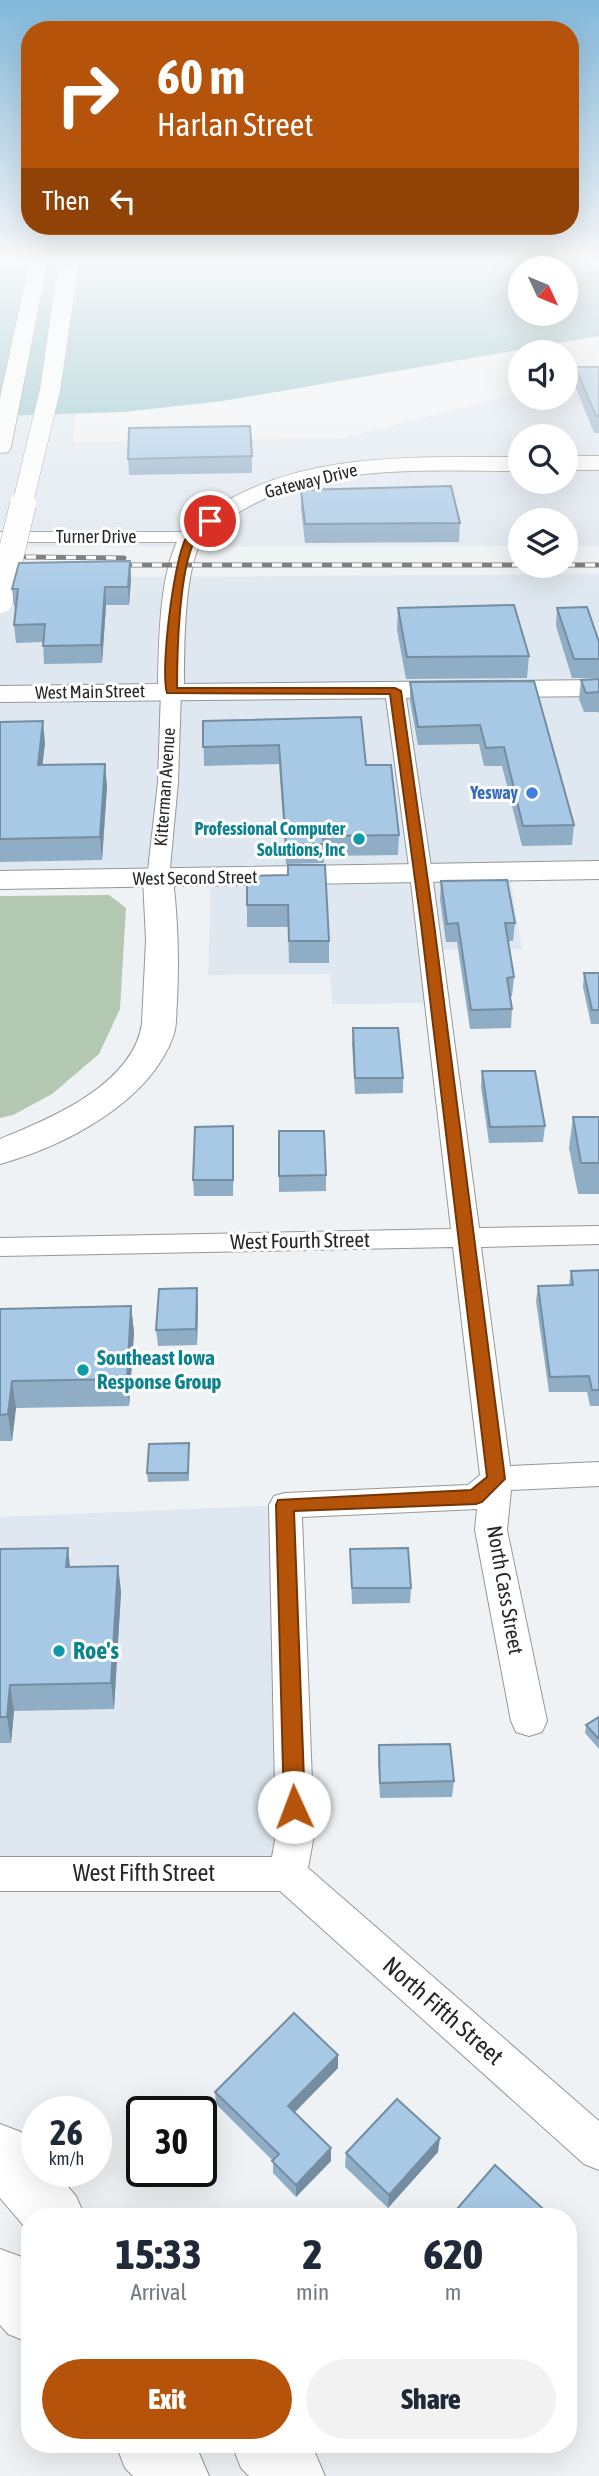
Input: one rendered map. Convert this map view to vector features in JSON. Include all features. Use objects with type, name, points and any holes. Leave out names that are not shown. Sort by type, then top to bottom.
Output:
[{"type":"main road","points":[[0,447],[15,376]]},
{"type":"main road","points":[[0,600],[52,376]]},
{"type":"main road","points":[[578,463],[599,463]]},
{"type":"main road","name":"Gateway Drive","points":[[191,537],[228,505],[283,484],[337,472],[385,466],[508,464]]},
{"type":"main road","name":"Kitterman Avenue","points":[[171,691],[172,654],[182,564],[191,537]]},
{"type":"main road","name":"West Main Street","points":[[0,694],[599,688]]},
{"type":"main road","name":"West Second Street","points":[[0,880],[599,870]]},
{"type":"main road","points":[[0,1131],[14,1128],[60,1106],[94,1082],[122,1048],[133,1018],[139,931],[158,879]]},
{"type":"main road","points":[[0,1152],[50,1133],[89,1111],[135,1073],[158,1033],[163,918],[158,879]]},
{"type":"main road","points":[[0,2153],[47,2208]]},
{"type":"main road","points":[[0,2278],[21,2302]]},
{"type":"main road","points":[[155,2453],[176,2476]]},
{"type":"main road","points":[[271,2453],[292,2476]]},
{"type":"street","name":"Turner Drive","points":[[0,537],[191,537]]},
{"type":"street","name":"Kitterman Avenue","points":[[158,879],[168,782],[171,691]]},
{"type":"street","name":"North Cass Street","points":[[395,691],[421,874],[496,1479],[491,1530],[529,1721]]},
{"type":"street","name":"West Fourth Street","points":[[0,1247],[599,1235]]},
{"type":"street","points":[[288,1874],[295,1835],[285,1505],[476,1497],[496,1479],[599,1474]]},
{"type":"street","name":"West Fifth Street","points":[[0,1874],[288,1874]]},
{"type":"street","name":"North Fifth Street","points":[[288,1874],[599,2149]]},
{"type":"shaded area","points":[[599,376],[599,546],[578,546],[578,508],[508,508],[508,546],[0,547],[0,416],[76,414],[73,442],[344,438],[508,396],[508,410],[578,410],[578,378]]},
{"type":"shaded area","points":[[578,574],[599,574],[599,870],[509,871],[522,949],[431,950],[437,1003],[333,1004],[330,974],[208,975],[211,879],[0,880],[0,578],[508,575],[508,578],[578,578]]},
{"type":"shaded area","points":[[285,1505],[288,1874],[0,1874],[0,1517]]},
{"type":"green space","points":[[109,895],[126,908],[120,1009],[99,1054],[52,1094],[13,1115],[0,1118],[0,896]]},
{"type":"water","points":[[0,376],[370,376],[223,401],[123,412],[0,416]]},
{"type":"building","points":[[579,376],[599,376],[599,416],[596,416]]},
{"type":"building","points":[[250,426],[252,456],[128,459],[129,428]]},
{"type":"building","points":[[451,486],[460,523],[305,524],[301,490]]},
{"type":"building","points":[[130,561],[128,587],[105,587],[101,645],[43,646],[45,624],[14,625],[18,589],[12,589],[19,563]]},
{"type":"building","points":[[514,605],[529,656],[407,657],[398,608]]},
{"type":"building","points":[[587,607],[599,642],[599,659],[574,659],[557,608]]},
{"type":"building","points":[[599,679],[599,692],[586,693],[581,680]]},
{"type":"building","points":[[534,681],[574,825],[523,826],[504,747],[486,748],[480,725],[418,727],[410,682]]},
{"type":"building","points":[[361,717],[366,765],[391,765],[399,835],[323,836],[324,844],[286,844],[279,745],[203,747],[203,721]]},
{"type":"building","points":[[43,721],[38,765],[105,764],[100,837],[0,839],[0,722]]},
{"type":"building","points":[[288,865],[325,865],[329,941],[289,941],[288,905],[247,905],[247,876],[288,875]]},
{"type":"building","points":[[507,880],[515,923],[505,923],[514,977],[507,978],[512,1009],[471,1010],[458,923],[447,924],[441,881]]},
{"type":"building","points":[[584,973],[599,973],[599,1010],[592,1010]]},
{"type":"building","points":[[353,1028],[398,1028],[403,1078],[355,1078]]},
{"type":"building","points":[[482,1071],[535,1071],[545,1126],[490,1127]]},
{"type":"building","points":[[573,1117],[599,1117],[599,1163],[581,1163]]},
{"type":"building","points":[[233,1126],[233,1180],[193,1180],[195,1127]]},
{"type":"building","points":[[279,1131],[324,1131],[326,1175],[279,1176]]},
{"type":"building","points":[[599,1270],[599,1390],[592,1390],[589,1376],[550,1377],[538,1286],[573,1285],[571,1271]]},
{"type":"building","points":[[197,1288],[196,1329],[156,1330],[159,1289]]},
{"type":"building","points":[[131,1306],[127,1379],[12,1381],[8,1414],[0,1415],[0,1309]]},
{"type":"building","points":[[189,1443],[188,1473],[147,1473],[149,1444]]},
{"type":"building","name":"Roe's","points":[[68,1548],[66,1567],[118,1566],[111,1683],[10,1685],[7,1717],[0,1717],[0,1549]]},
{"type":"building","points":[[408,1548],[411,1588],[352,1588],[350,1549]]},
{"type":"building","points":[[599,1717],[599,1739],[586,1725]]},
{"type":"building","points":[[450,1744],[454,1781],[380,1783],[379,1745]]},
{"type":"building","points":[[294,2013],[338,2055],[288,2106],[331,2148],[296,2185],[272,2161],[279,2154],[215,2092]]},
{"type":"building","points":[[397,2099],[440,2138],[389,2195],[346,2153]]},
{"type":"building","points":[[495,2165],[542,2208],[458,2208]]},
{"type":"railway","points":[[26,557],[124,558]]},
{"type":"railway","points":[[112,565],[508,565]]},
{"type":"railway","points":[[578,565],[599,565]]},
{"type":"railway","points":[[0,566],[38,566]]},
{"type":"place","name":"Yesway","points":[[532,793]]},
{"type":"place","name":"Professional Computer Solutions, Inc","points":[[359,839]]},
{"type":"place","name":"Southeast Iowa Response Group","points":[[83,1370]]},
{"type":"place","name":"Roe's","points":[[59,1651]]},
{"type":"route","points":[[210,521],[191,537],[182,564],[172,654],[171,691],[395,691],[428,924],[496,1479],[476,1497],[285,1505],[294,1807]]}]
